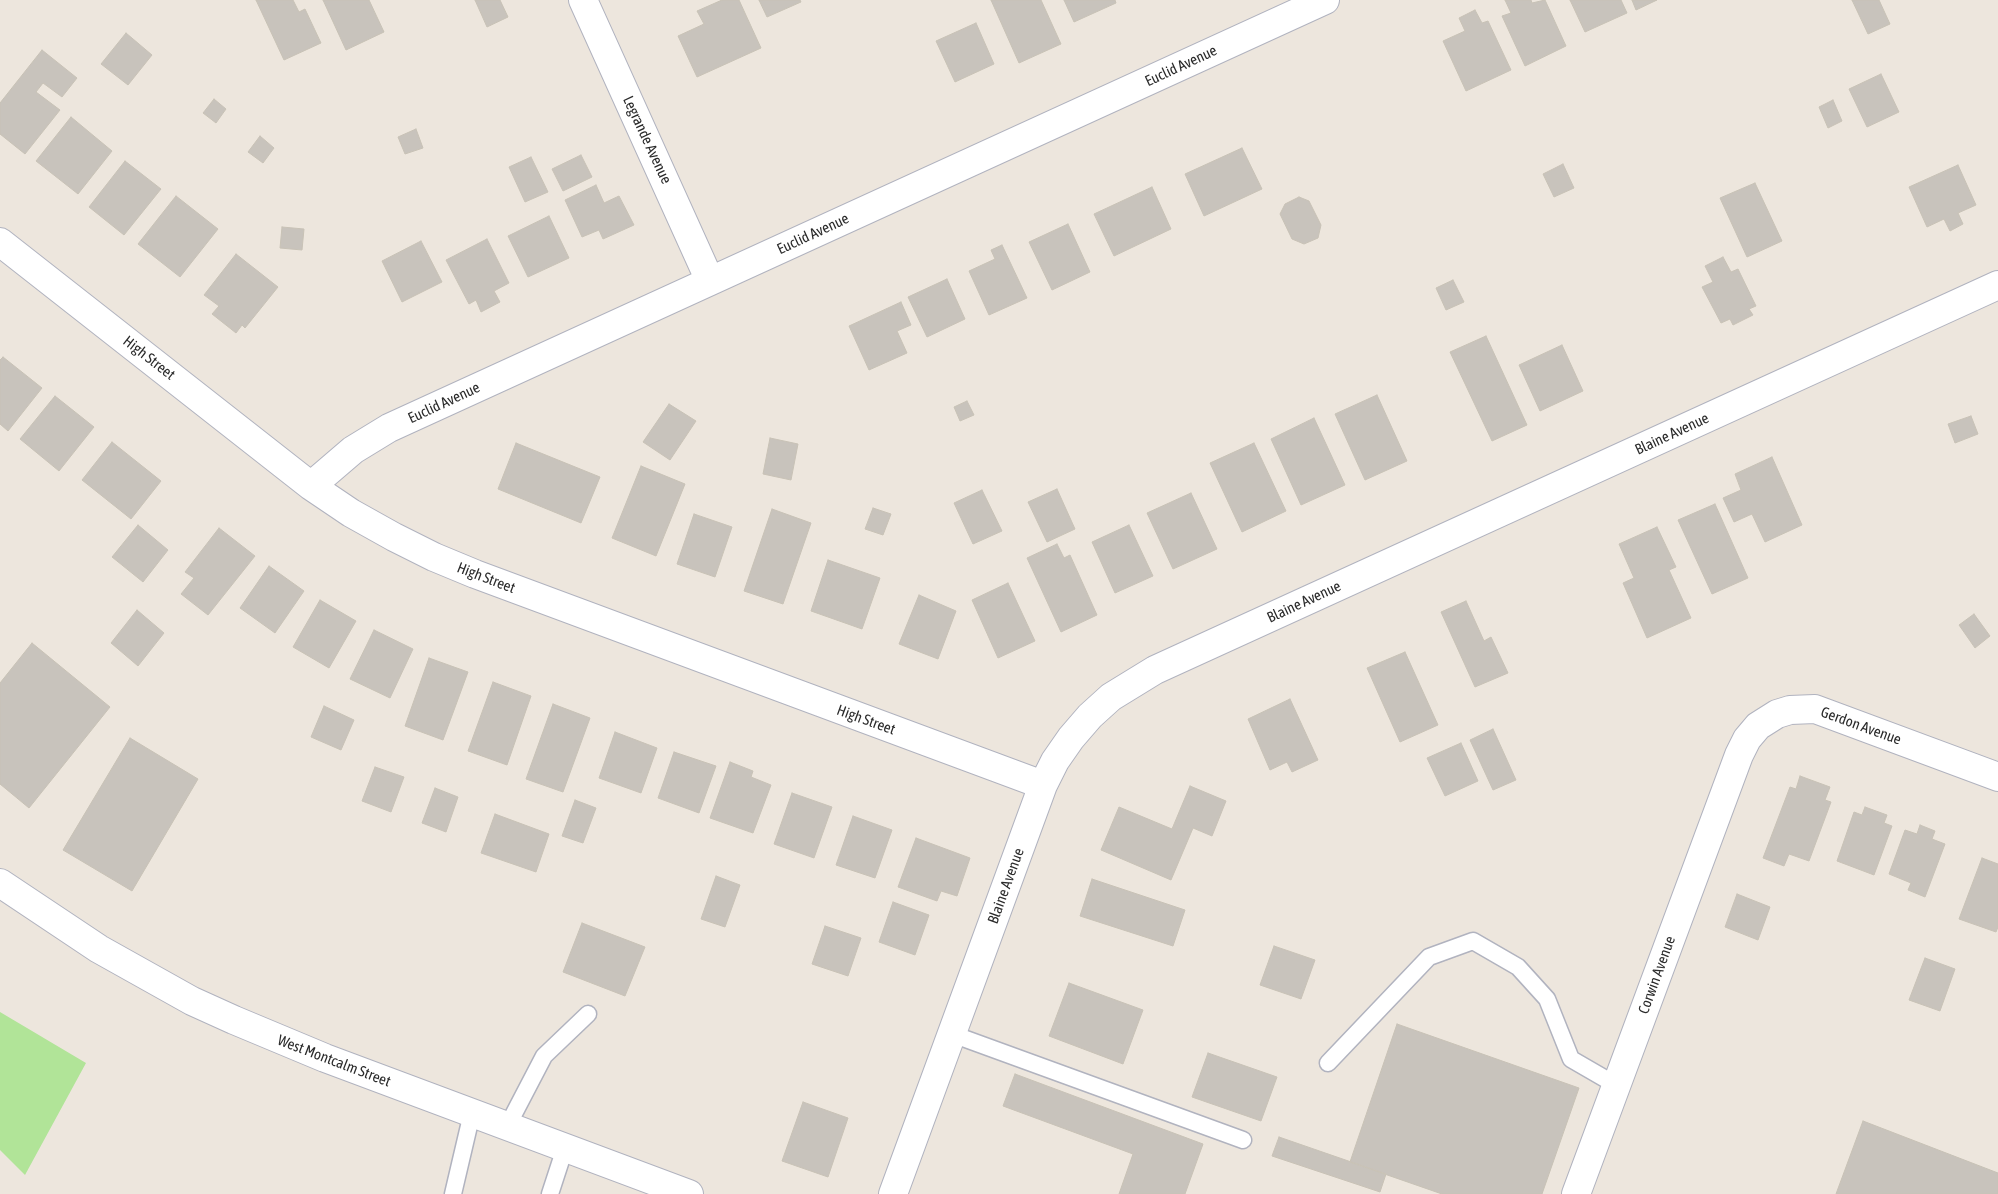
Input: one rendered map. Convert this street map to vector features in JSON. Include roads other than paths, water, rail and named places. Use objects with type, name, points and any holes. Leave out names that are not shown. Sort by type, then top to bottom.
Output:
[{"type":"street","name":"Legrande Avenue","points":[[583,0],[710,280]]},
{"type":"street","name":"Euclid Avenue","points":[[311,486],[354,450],[389,428],[1325,0]]},
{"type":"street","name":"High Street","points":[[0,242],[311,486],[352,513],[434,557],[1043,785]]},
{"type":"street","name":"Blaine Avenue","points":[[893,1194],[1043,785],[1055,761],[1071,738],[1090,716],[1111,697],[1155,670],[1998,285]]},
{"type":"street","name":"Gerdon Avenue","points":[[1739,755],[1753,732],[1767,719],[1790,710],[1804,708],[1825,712],[1998,777]]},
{"type":"street","name":"Corwin Avenue","points":[[1576,1194],[1739,755]]},
{"type":"street","name":"West Montcalm Street","points":[[0,883],[100,950],[192,1000],[234,1020],[325,1058],[689,1194]]},
{"type":"lane","points":[[1328,1063],[1429,956],[1473,941],[1518,967],[1547,1000],[1570,1059],[1616,1085]]},
{"type":"lane","points":[[507,1127],[544,1056],[588,1014]]},
{"type":"lane","points":[[952,1034],[1243,1140]]},
{"type":"lane","points":[[453,1194],[472,1114]]},
{"type":"lane","points":[[550,1194],[565,1148]]}]
